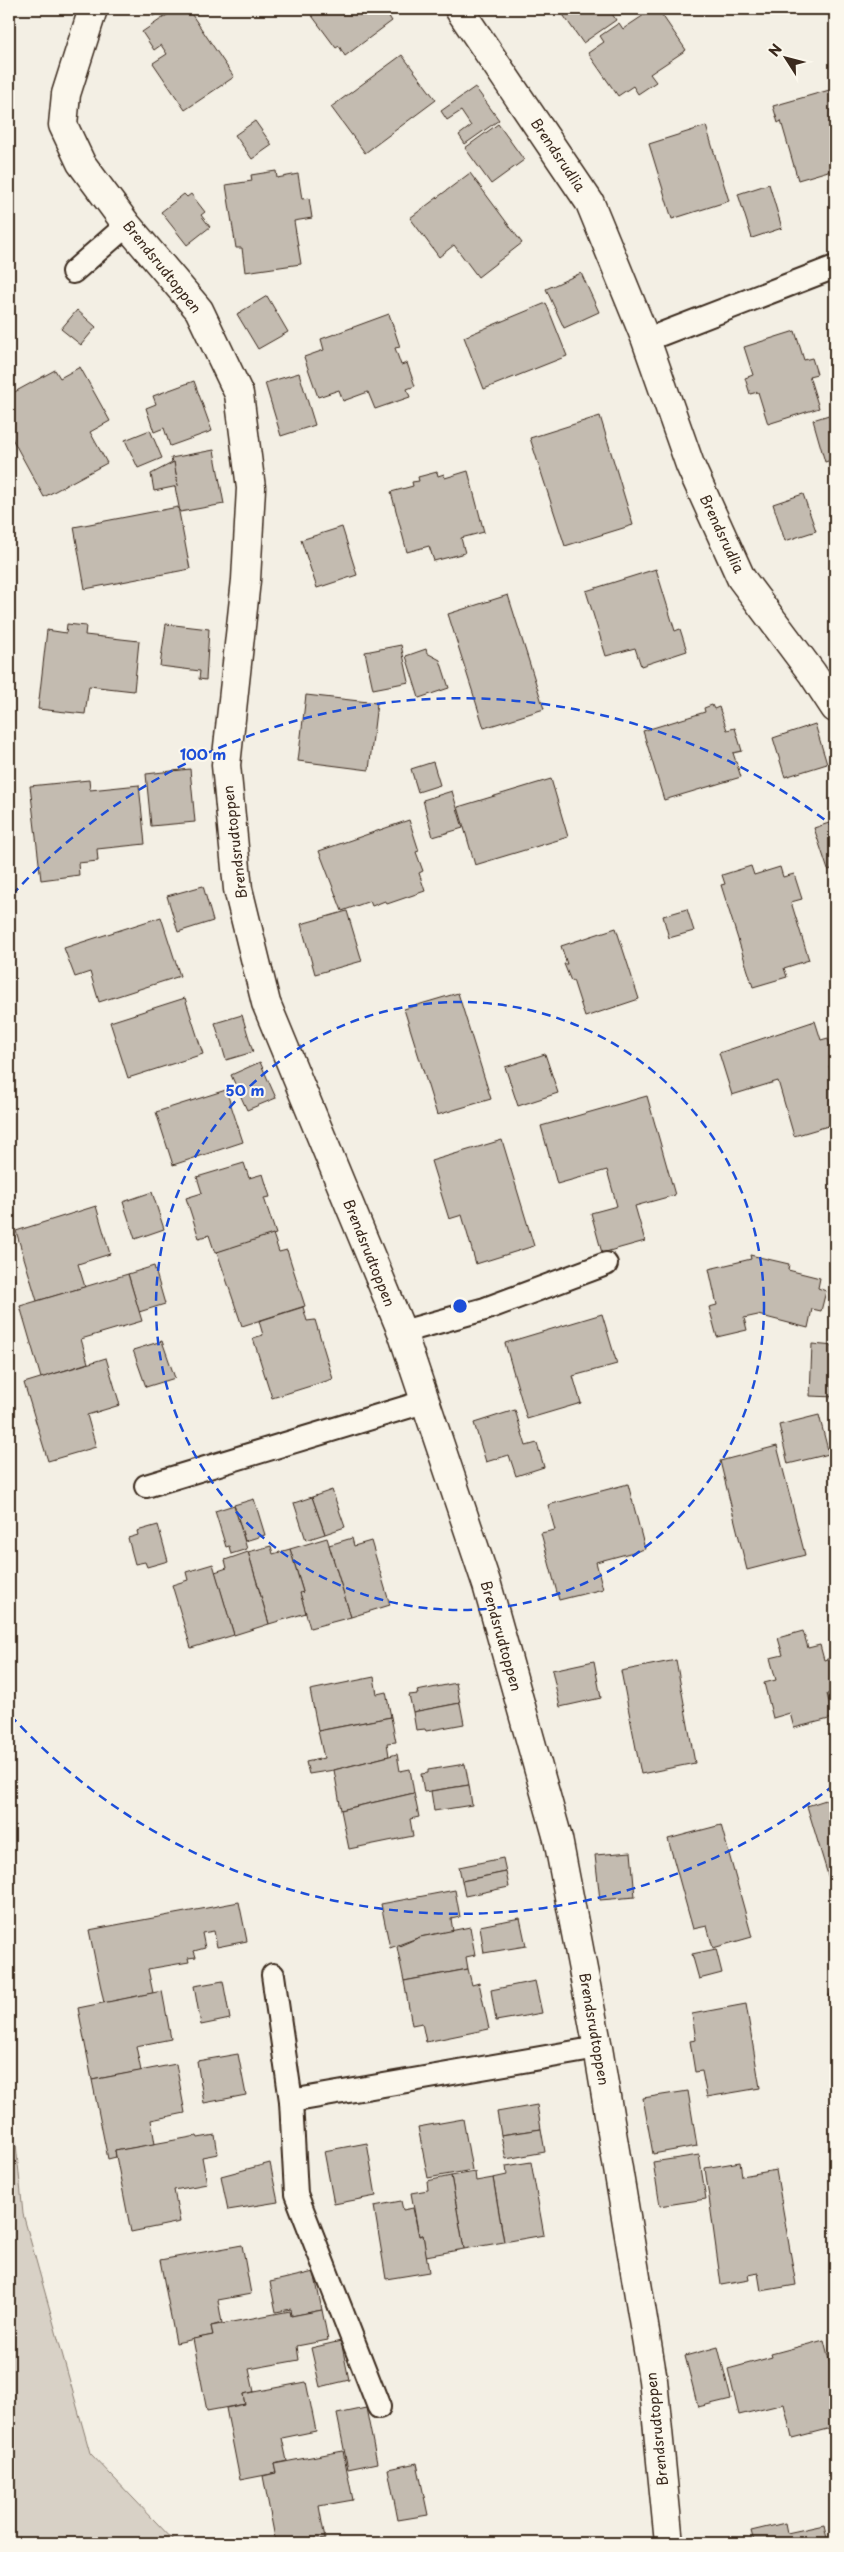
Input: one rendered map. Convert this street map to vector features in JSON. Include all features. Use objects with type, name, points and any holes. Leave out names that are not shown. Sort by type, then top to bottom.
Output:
[{"type":"street","name":"Brendsrudtoppen","points":[[93,9],[66,94],[63,125],[81,163],[127,225],[199,310],[239,394],[252,488],[246,580],[226,765],[238,889],[266,1003],[402,1332],[487,1585],[558,1839],[598,2048],[653,2380],[669,2543]]},
{"type":"street","name":"Brendsrudlia","points":[[459,9],[590,203],[646,340],[690,465],[742,578],[835,708]]},
{"type":"lane","points":[[73,272],[127,225]]},
{"type":"lane","points":[[646,340],[835,267]]},
{"type":"lane","points":[[402,1332],[485,1309],[606,1264]]},
{"type":"lane","points":[[146,1486],[424,1402]]},
{"type":"lane","points":[[273,1976],[291,2101],[296,2194],[379,2407]]},
{"type":"lane","points":[[291,2101],[598,2048]]},
{"type":"shaded area","points":[[9,2073],[23,2214],[90,2453],[176,2543],[9,2543]]},
{"type":"building","points":[[149,9],[165,9],[153,16]]},
{"type":"building","points":[[176,9],[188,9],[234,77],[185,110],[153,63],[167,54],[161,45],[154,50],[142,32]]},
{"type":"building","points":[[307,9],[384,9],[392,21],[345,56],[339,46],[336,48]]},
{"type":"building","points":[[559,9],[609,9],[616,20],[583,43]]},
{"type":"building","points":[[653,9],[658,9],[686,50],[650,74],[656,82],[638,94],[633,86],[618,96],[588,53],[604,42],[600,36],[619,23],[623,29]]},
{"type":"building","points":[[402,55],[436,100],[365,153],[331,107]]},
{"type":"building","points":[[475,87],[499,120],[465,144],[459,135],[471,126],[461,111],[447,120],[441,111]]},
{"type":"building","points":[[833,89],[835,169],[798,180],[781,121],[778,123],[773,106]]},
{"type":"building","points":[[255,121],[272,145],[252,159],[235,135]]},
{"type":"building","points":[[498,124],[524,160],[491,184],[465,148]]},
{"type":"building","points":[[706,126],[729,201],[672,219],[649,144]]},
{"type":"building","points":[[276,171],[277,178],[298,174],[302,199],[309,198],[312,218],[294,221],[301,264],[245,272],[242,248],[236,248],[226,185],[252,181],[251,175]]},
{"type":"building","points":[[470,173],[522,243],[478,277],[454,245],[439,257],[410,218]]},
{"type":"building","points":[[769,184],[782,228],[752,238],[738,194]]},
{"type":"building","points":[[184,194],[187,197],[191,194],[205,212],[201,215],[210,227],[187,245],[161,212]]},
{"type":"building","points":[[581,273],[599,312],[564,328],[546,289]]},
{"type":"building","points":[[267,296],[288,332],[258,349],[237,314]]},
{"type":"building","points":[[546,303],[567,356],[484,389],[464,337]]},
{"type":"building","points":[[77,310],[96,327],[81,345],[61,329]]},
{"type":"building","points":[[389,314],[400,347],[395,348],[401,365],[407,363],[415,386],[407,389],[410,397],[375,409],[368,392],[343,401],[339,390],[318,397],[304,357],[324,350],[321,339]]},
{"type":"building","points":[[795,331],[804,360],[812,358],[817,374],[809,376],[819,408],[768,424],[758,392],[750,394],[745,378],[753,375],[744,347]]},
{"type":"building","points":[[80,367],[110,421],[90,432],[107,463],[44,497],[9,433],[9,395],[55,370],[60,378]]},
{"type":"building","points":[[299,373],[315,425],[281,436],[265,383]]},
{"type":"building","points":[[194,381],[212,431],[170,446],[164,428],[154,432],[146,408],[156,404],[153,396]]},
{"type":"building","points":[[835,413],[835,459],[825,462],[813,420]]},
{"type":"building","points":[[600,416],[633,525],[565,546],[530,438]]},
{"type":"building","points":[[150,430],[162,458],[138,468],[125,440]]},
{"type":"building","points":[[214,450],[224,504],[180,512],[175,487],[178,486],[174,462],[172,463],[171,458]]},
{"type":"building","points":[[174,462],[178,486],[154,491],[151,474]]},
{"type":"building","points":[[468,471],[484,532],[461,538],[465,553],[434,561],[429,546],[407,552],[391,492],[413,486],[412,482],[419,481],[418,477],[437,472],[438,476],[444,474],[445,478]]},
{"type":"building","points":[[803,494],[816,531],[785,541],[773,504]]},
{"type":"building","points":[[178,507],[190,569],[85,589],[74,527]]},
{"type":"building","points":[[342,527],[357,575],[317,588],[301,540]]},
{"type":"building","points":[[656,569],[675,631],[680,629],[687,651],[641,666],[635,648],[606,656],[586,591]]},
{"type":"building","points":[[508,595],[544,709],[484,728],[448,614]]},
{"type":"building","points":[[67,624],[86,626],[85,635],[139,641],[134,691],[89,686],[85,714],[38,709],[47,630],[66,633]]},
{"type":"building","points":[[166,624],[209,629],[206,680],[199,679],[200,671],[160,666]]},
{"type":"building","points":[[401,645],[409,682],[373,689],[365,652]]},
{"type":"building","points":[[426,649],[427,653],[440,660],[449,688],[419,698],[406,656]]},
{"type":"building","points":[[306,695],[377,703],[369,770],[298,761]]},
{"type":"building","points":[[712,705],[714,709],[719,707],[727,730],[735,728],[742,751],[733,753],[741,777],[664,800],[643,731],[705,712],[704,708]]},
{"type":"building","points":[[815,724],[827,764],[785,777],[773,738]]},
{"type":"building","points":[[433,762],[440,785],[418,792],[411,769]]},
{"type":"building","points":[[190,769],[195,822],[151,826],[146,774]]},
{"type":"building","points":[[551,779],[568,837],[475,865],[458,807]]},
{"type":"building","points":[[89,780],[90,790],[139,785],[145,844],[97,849],[98,861],[78,863],[79,875],[41,880],[30,786]]},
{"type":"building","points":[[452,791],[463,828],[433,837],[423,800]]},
{"type":"building","points":[[409,820],[419,851],[416,852],[423,871],[419,873],[425,891],[387,904],[385,901],[372,906],[370,901],[342,911],[319,851]]},
{"type":"building","points":[[835,821],[835,868],[828,870],[814,828]]},
{"type":"building","points":[[751,866],[754,875],[780,867],[783,877],[794,874],[802,899],[791,902],[809,960],[784,968],[787,977],[753,987],[721,885],[725,884],[722,875]]},
{"type":"building","points":[[203,886],[213,921],[178,932],[167,896]]},
{"type":"building","points":[[687,909],[694,931],[669,938],[663,916]]},
{"type":"building","points":[[347,911],[362,961],[315,974],[301,924]]},
{"type":"building","points":[[161,917],[180,976],[99,1002],[90,972],[75,977],[64,948]]},
{"type":"building","points":[[616,928],[639,999],[585,1017],[573,980],[571,981],[564,964],[567,964],[561,946]]},
{"type":"building","points":[[458,993],[491,1099],[437,1115],[404,1009]]},
{"type":"building","points":[[185,998],[203,1054],[128,1078],[110,1022]]},
{"type":"building","points":[[242,1015],[253,1052],[226,1060],[215,1023]]},
{"type":"building","points":[[815,1021],[821,1040],[828,1038],[835,1063],[829,1066],[835,1087],[835,1124],[794,1136],[778,1081],[732,1095],[719,1053]]},
{"type":"building","points":[[545,1054],[558,1093],[518,1106],[505,1067]]},
{"type":"building","points":[[260,1062],[276,1098],[247,1110],[231,1075]]},
{"type":"building","points":[[226,1090],[243,1142],[173,1165],[156,1112]]},
{"type":"building","points":[[647,1096],[675,1195],[635,1206],[645,1241],[602,1253],[591,1213],[617,1206],[607,1170],[557,1184],[541,1126]]},
{"type":"building","points":[[502,1140],[534,1246],[476,1264],[462,1215],[449,1219],[431,1161]]},
{"type":"building","points":[[244,1163],[249,1178],[263,1174],[270,1197],[264,1198],[276,1234],[215,1253],[209,1235],[199,1238],[186,1198],[202,1193],[197,1177]]},
{"type":"building","points":[[152,1192],[164,1229],[135,1239],[123,1202]]},
{"type":"building","points":[[96,1206],[110,1254],[78,1264],[85,1287],[37,1301],[16,1231]]},
{"type":"building","points":[[273,1234],[279,1252],[287,1250],[305,1306],[242,1326],[217,1252]]},
{"type":"building","points":[[750,1255],[789,1264],[788,1270],[820,1278],[818,1288],[826,1291],[821,1311],[812,1309],[808,1328],[758,1315],[744,1318],[747,1330],[717,1337],[709,1307],[717,1305],[709,1269],[751,1259]]},
{"type":"building","points":[[154,1266],[165,1304],[139,1312],[128,1274]]},
{"type":"building","points":[[128,1274],[142,1321],[81,1339],[88,1363],[41,1378],[20,1306]]},
{"type":"building","points":[[303,1307],[307,1321],[315,1320],[333,1379],[272,1398],[253,1338],[263,1335],[259,1321]]},
{"type":"building","points":[[602,1314],[617,1364],[573,1376],[581,1403],[527,1419],[505,1343]]},
{"type":"building","points":[[162,1341],[175,1378],[146,1387],[133,1350]]},
{"type":"building","points":[[812,1344],[835,1346],[835,1397],[810,1396]]},
{"type":"building","points":[[106,1358],[120,1405],[87,1415],[96,1447],[48,1461],[24,1383]]},
{"type":"building","points":[[515,1410],[526,1446],[537,1443],[544,1467],[516,1476],[509,1455],[486,1462],[474,1423]]},
{"type":"building","points":[[819,1415],[829,1454],[788,1464],[779,1425]]},
{"type":"building","points":[[777,1446],[805,1555],[747,1570],[720,1461]]},
{"type":"building","points":[[628,1484],[645,1549],[596,1562],[603,1589],[559,1600],[541,1533],[555,1530],[548,1505]]},
{"type":"building","points":[[332,1490],[345,1527],[325,1534],[312,1497]]},
{"type":"building","points":[[312,1497],[325,1534],[306,1540],[294,1503]]},
{"type":"building","points":[[254,1499],[265,1535],[245,1541],[234,1505]]},
{"type":"building","points":[[234,1505],[247,1549],[231,1554],[229,1546],[226,1547],[215,1511]]},
{"type":"building","points":[[158,1525],[168,1561],[147,1567],[145,1562],[135,1564],[128,1538],[138,1535],[137,1531]]},
{"type":"building","points":[[327,1538],[351,1617],[310,1628],[300,1593],[303,1592],[290,1549]]},
{"type":"building","points":[[352,1538],[354,1546],[371,1541],[390,1605],[351,1617],[329,1545]]},
{"type":"building","points":[[271,1546],[273,1554],[290,1549],[303,1592],[300,1593],[306,1613],[269,1624],[248,1552]]},
{"type":"building","points":[[248,1552],[269,1624],[234,1635],[215,1572],[227,1568],[225,1560]]},
{"type":"building","points":[[213,1564],[234,1635],[191,1648],[172,1585],[188,1580],[186,1572]]},
{"type":"building","points":[[803,1631],[808,1648],[820,1645],[824,1660],[831,1658],[835,1674],[835,1692],[827,1694],[833,1718],[794,1728],[790,1713],[773,1718],[764,1683],[776,1680],[770,1658],[783,1655],[778,1638]]},
{"type":"building","points":[[676,1660],[695,1763],[641,1774],[621,1671]]},
{"type":"building","points":[[594,1661],[601,1698],[560,1707],[552,1670]]},
{"type":"building","points":[[374,1677],[377,1694],[386,1692],[391,1717],[318,1731],[310,1690]]},
{"type":"building","points":[[456,1683],[460,1703],[413,1712],[409,1695],[418,1694],[417,1691]]},
{"type":"building","points":[[460,1703],[464,1724],[426,1731],[425,1729],[416,1730],[413,1712]]},
{"type":"building","points":[[391,1717],[396,1742],[387,1743],[389,1756],[334,1770],[309,1774],[306,1762],[324,1758],[318,1731]]},
{"type":"building","points":[[397,1754],[400,1771],[410,1769],[414,1793],[341,1810],[334,1770]]},
{"type":"building","points":[[465,1764],[469,1785],[424,1792],[421,1774],[428,1773],[428,1770]]},
{"type":"building","points":[[469,1785],[472,1805],[434,1811],[431,1791]]},
{"type":"building","points":[[414,1793],[419,1817],[410,1819],[413,1836],[349,1849],[341,1810]]},
{"type":"building","points":[[835,1797],[835,1895],[834,1895],[807,1806]]},
{"type":"building","points":[[721,1825],[752,1937],[713,1948],[707,1926],[693,1929],[668,1839]]},
{"type":"building","points":[[631,1852],[635,1897],[600,1900],[595,1855]]},
{"type":"building","points":[[503,1858],[506,1872],[462,1881],[459,1867]]},
{"type":"building","points":[[506,1872],[509,1887],[465,1896],[462,1881]]},
{"type":"building","points":[[455,1890],[460,1917],[451,1919],[453,1931],[420,1937],[390,1948],[381,1904]]},
{"type":"building","points":[[239,1902],[247,1941],[217,1947],[214,1931],[202,1933],[205,1948],[194,1951],[196,1957],[188,1958],[189,1962],[148,1969],[153,1993],[104,2003],[89,1930]]},
{"type":"building","points":[[520,1918],[526,1946],[484,1953],[480,1926]]},
{"type":"building","points":[[470,1927],[475,1955],[466,1957],[468,1969],[404,1981],[397,1947],[420,1937]]},
{"type":"building","points":[[716,1949],[722,1973],[699,1979],[692,1954]]},
{"type":"building","points":[[468,1969],[472,1985],[479,1983],[489,2029],[426,2042],[422,2023],[412,2025],[404,1981]]},
{"type":"building","points":[[223,1981],[230,2019],[201,2025],[194,1986]]},
{"type":"building","points":[[535,1981],[542,2013],[496,2021],[491,1990]]},
{"type":"building","points":[[835,1985],[835,1999],[829,1996]]},
{"type":"building","points":[[162,1991],[171,2039],[136,2046],[141,2071],[92,2080],[78,2008]]},
{"type":"building","points":[[746,2004],[760,2088],[707,2097],[702,2071],[695,2072],[690,2041],[696,2040],[692,2014]]},
{"type":"building","points":[[238,2054],[246,2095],[204,2103],[197,2061]]},
{"type":"building","points":[[176,2064],[185,2113],[151,2120],[155,2144],[115,2151],[116,2157],[108,2159],[92,2080]]},
{"type":"building","points":[[688,2091],[697,2146],[653,2154],[643,2098]]},
{"type":"building","points":[[537,2105],[541,2129],[501,2135],[497,2112]]},
{"type":"building","points":[[463,2119],[472,2170],[428,2178],[418,2127]]},
{"type":"building","points":[[541,2129],[545,2152],[506,2159],[501,2135]]},
{"type":"building","points":[[215,2135],[218,2154],[202,2157],[207,2184],[174,2190],[180,2222],[131,2232],[115,2151],[197,2136],[198,2138]]},
{"type":"building","points":[[367,2143],[376,2196],[334,2204],[324,2151]]},
{"type":"building","points":[[699,2155],[706,2199],[660,2206],[653,2162]]},
{"type":"building","points":[[531,2162],[544,2235],[504,2242],[493,2178],[507,2175],[506,2166]]},
{"type":"building","points":[[740,2162],[742,2176],[776,2170],[796,2285],[761,2291],[758,2273],[748,2275],[749,2280],[721,2285],[705,2168]]},
{"type":"building","points":[[270,2163],[278,2202],[228,2210],[221,2176]]},
{"type":"building","points":[[475,2172],[476,2181],[493,2178],[504,2242],[464,2249],[451,2176]]},
{"type":"building","points":[[451,2176],[464,2249],[426,2256],[423,2235],[419,2236],[411,2193],[428,2190],[427,2181]]},
{"type":"building","points":[[401,2201],[403,2210],[413,2208],[419,2236],[423,2235],[429,2272],[386,2279],[374,2206]]},
{"type":"building","points":[[242,2245],[251,2294],[218,2300],[222,2323],[211,2326],[213,2335],[176,2343],[160,2260]]},
{"type":"building","points":[[314,2272],[322,2310],[292,2316],[291,2309],[276,2312],[270,2282]]},
{"type":"building","points":[[322,2310],[328,2340],[297,2346],[299,2360],[249,2369],[254,2392],[243,2394],[245,2404],[207,2411],[193,2339],[213,2335],[211,2326],[290,2311],[291,2316]]},
{"type":"building","points":[[824,2340],[835,2384],[835,2427],[792,2438],[784,2404],[739,2415],[728,2369],[772,2357],[771,2354]]},
{"type":"building","points":[[341,2341],[349,2380],[320,2387],[311,2348]]},
{"type":"building","points":[[718,2347],[731,2399],[698,2407],[685,2356]]},
{"type":"building","points":[[306,2382],[316,2431],[282,2438],[287,2461],[274,2464],[276,2473],[240,2480],[226,2408],[245,2404],[243,2394]]},
{"type":"building","points":[[366,2408],[377,2463],[348,2469],[337,2414]]},
{"type":"building","points":[[343,2451],[353,2500],[319,2506],[325,2539],[302,2543],[276,2543],[263,2476],[276,2473],[274,2464]]},
{"type":"building","points":[[417,2463],[428,2515],[398,2520],[388,2469]]},
{"type":"building","points":[[785,2523],[787,2533],[824,2525],[828,2543],[750,2543],[754,2542],[751,2531]]}]
